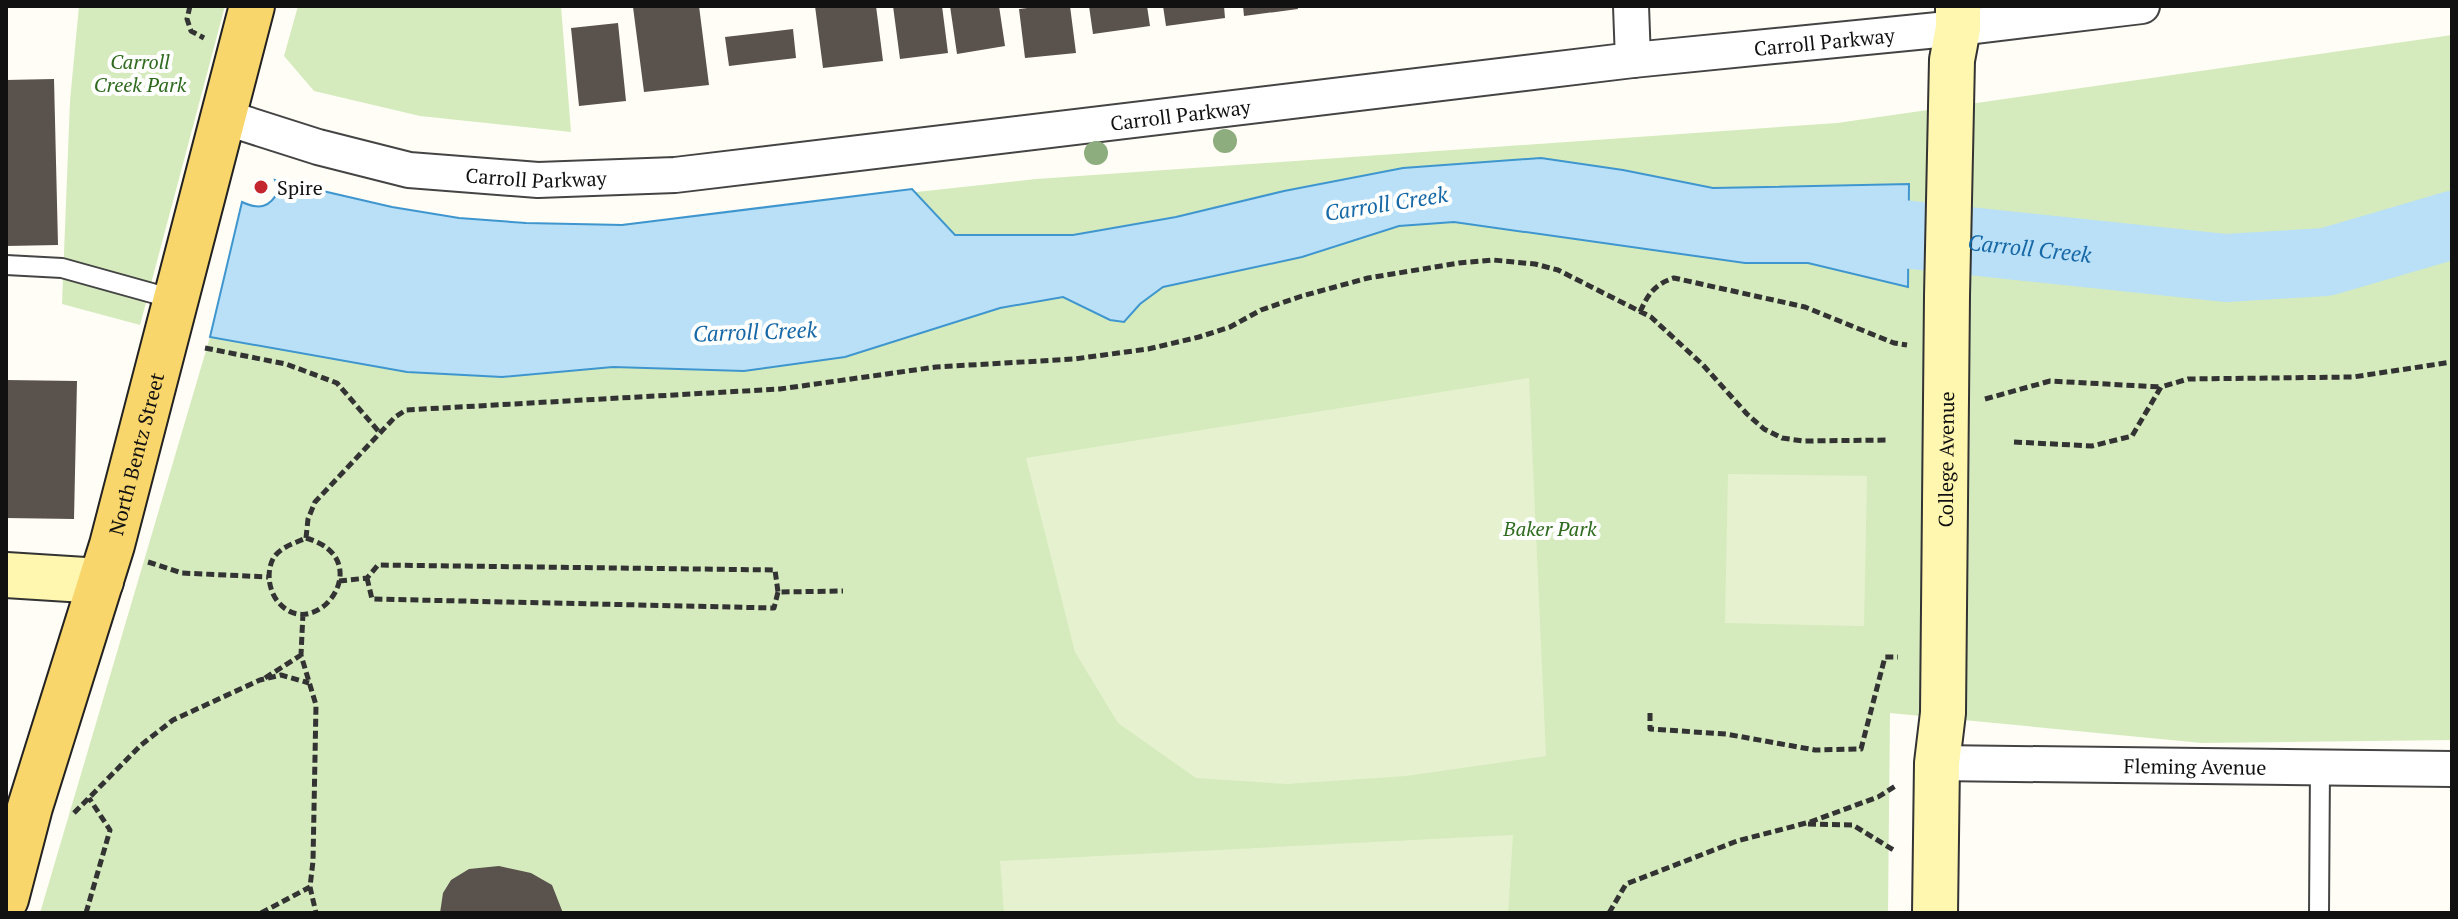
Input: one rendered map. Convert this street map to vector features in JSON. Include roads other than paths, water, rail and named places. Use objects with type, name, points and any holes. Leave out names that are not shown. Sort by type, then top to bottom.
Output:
[{"type":"main road","name":"North Bentz Street","points":[[6,899],[30,807],[101,581],[252,6]]},
{"type":"street","points":[[1631,6],[1633,60]]},
{"type":"street","name":"Carroll Parkway","points":[[224,117],[318,147],[409,170],[538,180],[675,175],[1633,60],[1958,17],[2142,6]]},
{"type":"street","name":"College Avenue","points":[[1935,913],[1937,763],[1943,713],[1952,60],[1958,17]]},
{"type":"street","points":[[6,575],[101,581]]},
{"type":"street","name":"Fleming Avenue","points":[[1937,763],[2452,769]]},
{"type":"lane","points":[[6,265],[62,268],[177,300]]},
{"type":"lane","points":[[2319,913],[2320,767]]},
{"type":"water","points":[[1541,158],[1713,188],[1909,184],[1908,287],[1808,263],[1745,263],[1454,222],[1399,226],[1302,257],[1163,287],[1140,304],[1124,322],[1110,320],[1063,297],[1000,308],[845,357],[744,371],[613,367],[502,377],[407,372],[210,337],[242,202],[254,206],[268,204],[279,190],[275,180],[392,207],[459,218],[622,225],[912,189],[955,235],[1073,235],[1176,217],[1284,191],[1403,168]]},
{"type":"waterway","name":"Carroll Creek","points":[[1817,225],[2226,268],[2326,262],[2452,225]]},
{"type":"place","name":"Spire","points":[[261,187]]},
{"type":"park label","name":"Carroll Creek Park","points":[[140,72]]},
{"type":"park label","name":"Baker Park","points":[[1550,528]]}]
